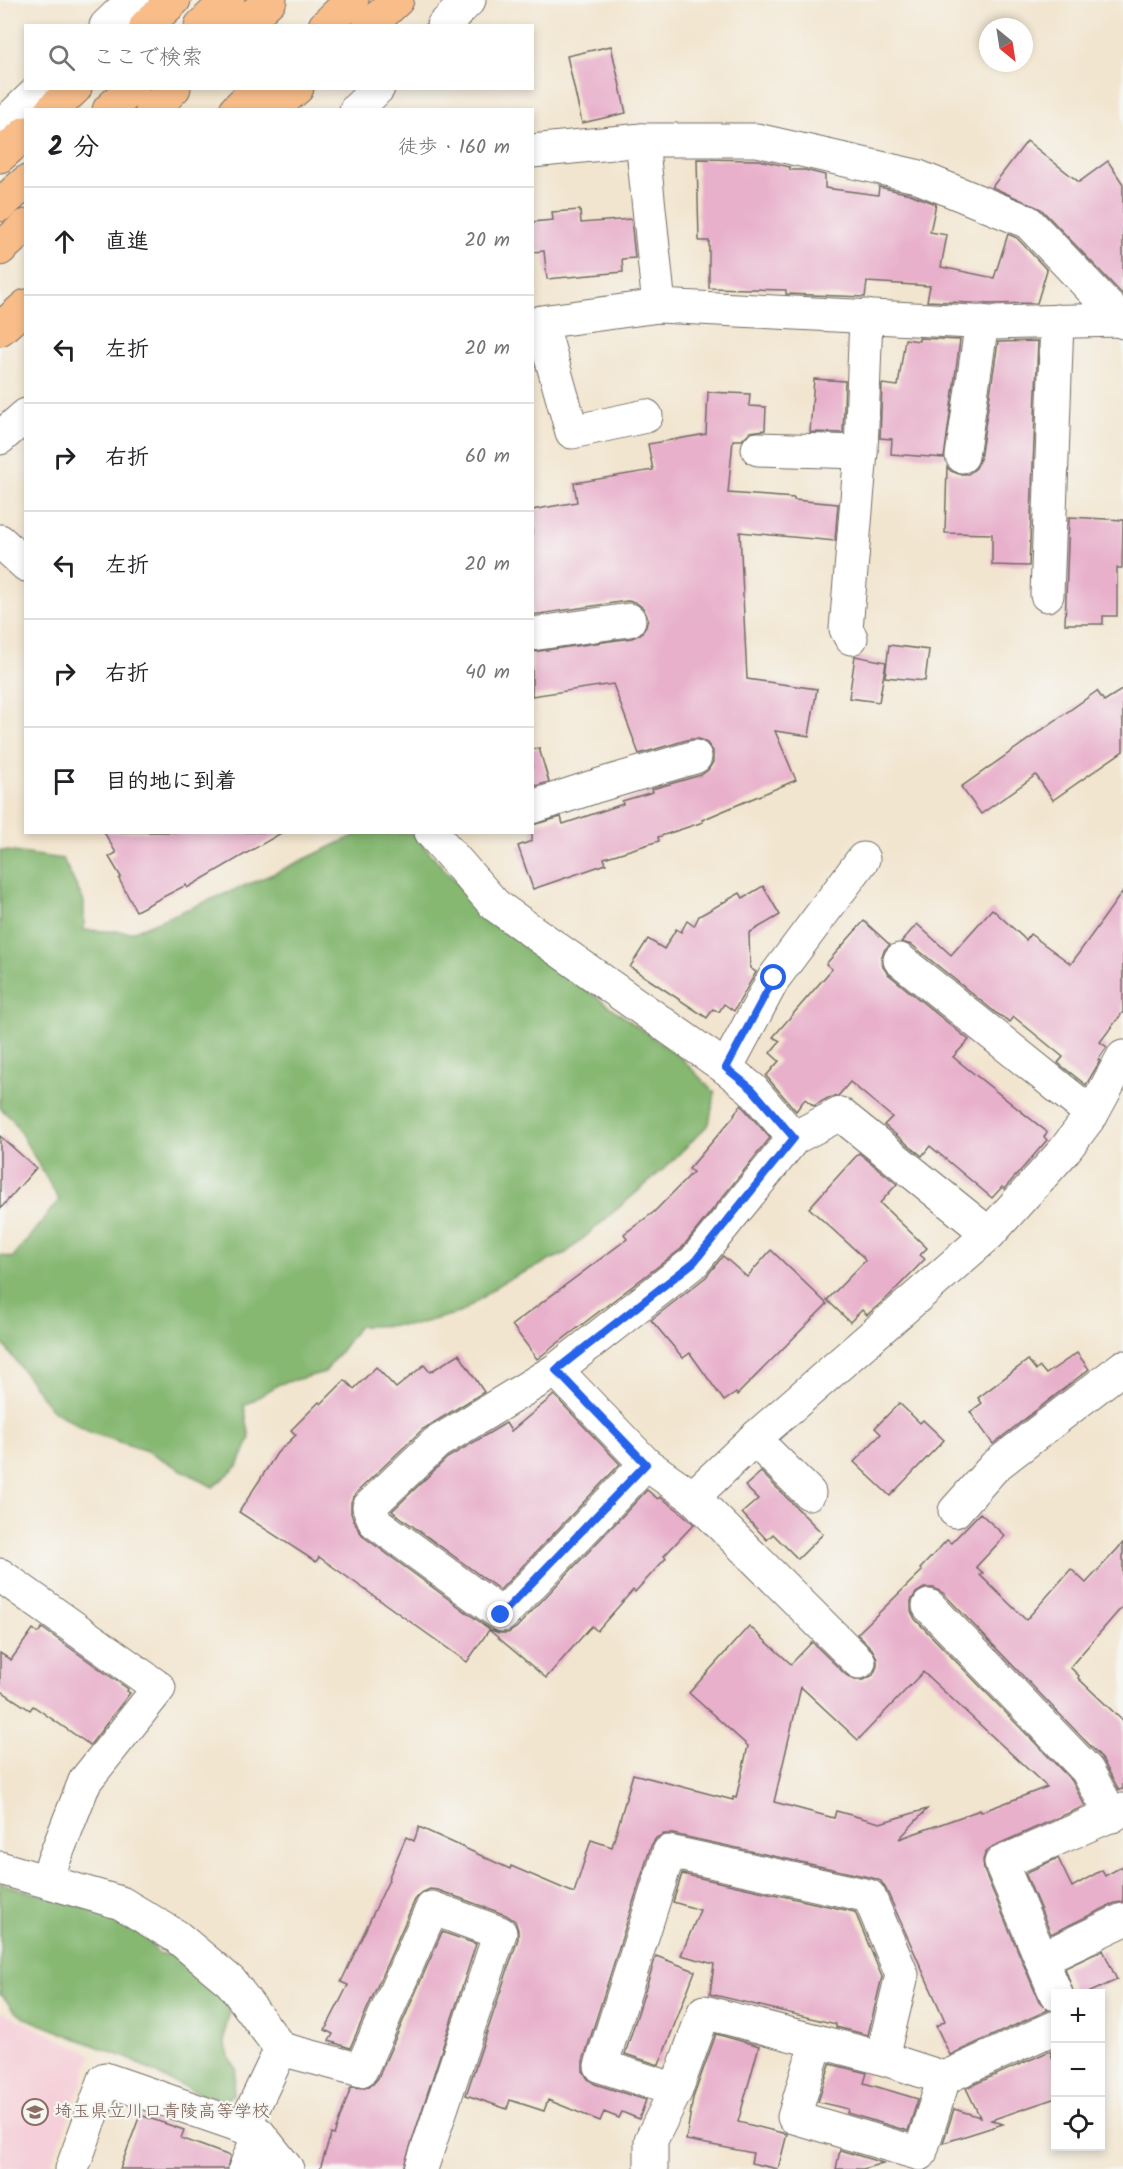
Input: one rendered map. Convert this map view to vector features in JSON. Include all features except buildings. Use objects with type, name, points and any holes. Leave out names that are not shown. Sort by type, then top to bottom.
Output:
[{"type":"highway","points":[[148,24],[174,0]]},
{"type":"highway","points":[[203,24],[228,0]]},
{"type":"highway","points":[[244,24],[270,0]]},
{"type":"highway","points":[[327,24],[352,0]]},
{"type":"highway","points":[[357,24],[382,0]]},
{"type":"highway","points":[[371,24],[397,0]]},
{"type":"highway","points":[[54,108],[73,90]]},
{"type":"highway","points":[[111,108],[130,90]]},
{"type":"highway","points":[[154,108],[172,90]]},
{"type":"highway","points":[[239,108],[257,90]]},
{"type":"highway","points":[[272,108],[288,90]]},
{"type":"highway","points":[[272,108],[295,90]]},
{"type":"highway","points":[[0,156],[24,135]]},
{"type":"highway","points":[[0,204],[24,184]]},
{"type":"highway","points":[[0,249],[24,228]]},
{"type":"highway","points":[[0,351],[18,318]]},
{"type":"street","points":[[108,24],[133,0]]},
{"type":"street","points":[[139,24],[140,0]]},
{"type":"street","points":[[445,24],[469,0]]},
{"type":"street","points":[[0,128],[39,90]]},
{"type":"street","points":[[358,108],[376,90]]},
{"type":"street","points":[[642,140],[659,306]]},
{"type":"street","points":[[534,151],[642,140],[757,140],[916,176],[1028,222],[1122,321]]},
{"type":"street","points":[[646,416],[572,432],[541,322],[659,306],[982,322],[1122,321]]},
{"type":"street","points":[[851,638],[846,629],[861,452],[866,316]]},
{"type":"street","points":[[1047,595],[1056,321]]},
{"type":"street","points":[[962,456],[982,322]]},
{"type":"street","points":[[0,438],[24,417]]},
{"type":"street","points":[[758,449],[861,452]]},
{"type":"street","points":[[0,541],[24,563]]},
{"type":"street","points":[[534,634],[629,620]]},
{"type":"street","points":[[534,806],[695,757]]},
{"type":"street","points":[[442,835],[495,905],[726,1068],[752,1089],[794,1138]]},
{"type":"street","points":[[726,1068],[774,978],[862,859]]},
{"type":"street","points":[[900,960],[1092,1114]]},
{"type":"street","points":[[693,1497],[754,1439],[989,1234],[1064,1151],[1092,1114],[1123,1058]]},
{"type":"street","points":[[646,1464],[501,1615],[375,1522],[369,1507],[436,1443],[556,1370],[694,1262],[794,1138],[840,1114],[989,1234]]},
{"type":"street","points":[[955,1511],[995,1466],[1123,1367]]},
{"type":"street","points":[[556,1370],[646,1464],[693,1497],[859,1662]]},
{"type":"street","points":[[754,1439],[809,1493]]},
{"type":"street","points":[[0,1575],[159,1688],[85,1781],[46,1880]]},
{"type":"street","points":[[929,1606],[1088,1770],[1117,1813],[1001,1863],[1054,1989]]},
{"type":"street","points":[[676,2090],[601,2066],[669,1852],[869,1896],[902,1975],[882,2058]]},
{"type":"street","points":[[0,1868],[121,1903],[176,1936],[231,1982],[281,2049],[361,2070],[432,1908],[500,1933],[422,2169]]},
{"type":"street","points":[[1041,1959],[1123,1920]]},
{"type":"street","points":[[651,2169],[651,2140],[676,2090],[704,2012],[882,2058],[944,2078],[1051,2029]]},
{"type":"street","points":[[817,2041],[794,2117],[920,2154],[944,2078]]},
{"type":"street","points":[[245,2169],[251,2131],[281,2049]]},
{"type":"street","points":[[72,2169],[105,2079],[251,2131],[287,2169]]},
{"type":"shaded area","name":"埼玉県立川口青陵高等学校","points":[[0,2011],[92,2055],[49,2169],[0,2169]]},
{"type":"green space","points":[[358,834],[413,834],[491,921],[681,1058],[715,1093],[709,1124],[666,1167],[566,1253],[503,1282],[462,1312],[414,1325],[359,1326],[325,1372],[279,1384],[244,1406],[250,1438],[238,1466],[213,1487],[147,1451],[89,1432],[52,1410],[0,1340],[0,1255],[12,1258],[59,1200],[13,1120],[0,1108],[0,850],[63,859],[84,902],[84,930],[132,932],[273,874]]},
{"type":"green space","points":[[0,1883],[123,1919],[145,1935],[158,1953],[177,1956],[232,2005],[227,2023],[225,2045],[236,2069],[233,2094],[225,2100],[196,2092],[134,2061],[25,2018],[13,2010],[0,1995]]},
{"type":"place","name":"埼玉県立川口青陵高等学校","points":[[35,2112]]},
{"type":"route","points":[[501,1615],[646,1464],[556,1370],[694,1262],[794,1138],[752,1089],[726,1068],[774,978]]}]
